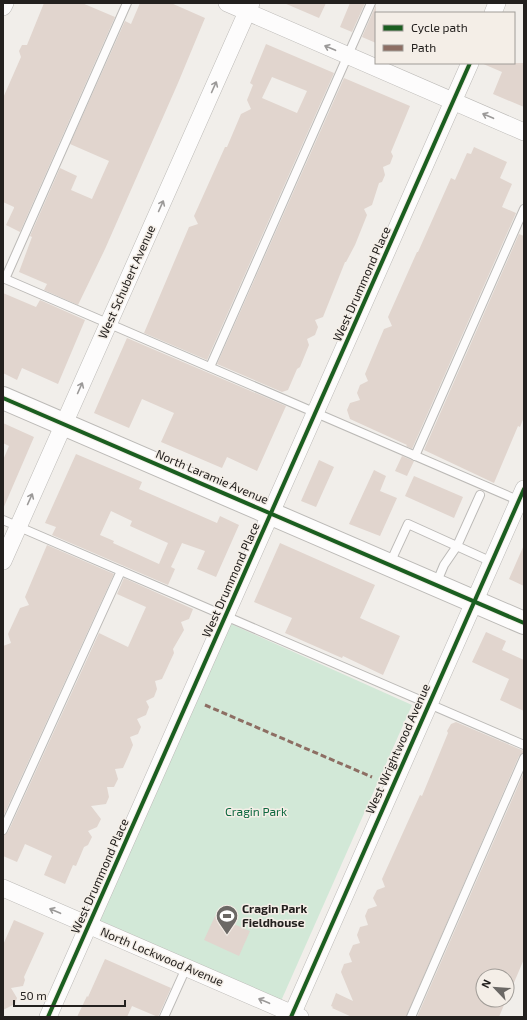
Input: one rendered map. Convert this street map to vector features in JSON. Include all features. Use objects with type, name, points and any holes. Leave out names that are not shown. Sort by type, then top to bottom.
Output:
[{"type":"street","points":[[3,7],[5,3]]},
{"type":"street","points":[[227,3],[249,7],[348,56],[524,132]]},
{"type":"street","points":[[492,12],[497,3]]},
{"type":"street","name":"West Schubert Avenue","points":[[3,560],[11,523],[64,424],[249,7]]},
{"type":"street","name":"West Drummond Place","points":[[48,1017],[470,64]]},
{"type":"street","name":"North Laramie Avenue","points":[[3,398],[524,623]]},
{"type":"street","name":"West Wrightwood Avenue","points":[[294,1016],[429,704],[522,498]]},
{"type":"street","name":"North Lockwood Avenue","points":[[3,888],[294,1016]]},
{"type":"lane","points":[[127,3],[4,278],[415,456],[522,498]]},
{"type":"lane","points":[[210,367],[371,3]]},
{"type":"lane","points":[[415,456],[524,209]]},
{"type":"lane","points":[[435,585],[444,565],[457,546],[480,495]]},
{"type":"lane","points":[[11,523],[524,745]]},
{"type":"lane","points":[[389,565],[408,524],[492,562]]},
{"type":"lane","points":[[3,830],[121,571]]},
{"type":"lane","points":[[411,1017],[524,758]]},
{"type":"lane","points":[[164,1017],[186,968]]},
{"type":"green space","name":"Cragin Park","points":[[231,624],[412,705],[281,1001],[99,920]]},
{"type":"building","points":[[44,3],[82,3],[115,17],[20,232],[6,225],[14,207],[3,202],[3,98],[21,57],[19,51],[22,45],[27,45]]},
{"type":"building","points":[[140,3],[171,3],[205,18],[105,249],[78,305],[44,290],[47,284],[19,272],[32,237],[30,236],[60,168],[77,176],[71,190],[92,199],[109,161],[70,144],[125,21],[131,24]]},
{"type":"building","points":[[284,3],[326,3],[319,18]]},
{"type":"building","points":[[350,3],[365,3],[352,32],[340,27]]},
{"type":"building","points":[[376,5],[375,43],[362,37]]},
{"type":"building","points":[[266,44],[334,73],[207,360],[144,333],[189,227],[198,224],[194,216],[225,147],[227,147],[241,114],[251,109],[247,100],[253,85],[250,83]],"holes":[[[272,77],[307,91],[297,113],[262,98]]]},
{"type":"building","points":[[524,63],[524,107],[493,94],[502,72],[483,64]]},
{"type":"building","points":[[344,78],[410,106],[391,152],[393,156],[390,164],[383,167],[385,175],[382,182],[379,183],[372,205],[364,209],[367,215],[355,245],[345,262],[323,317],[315,320],[318,327],[315,335],[307,339],[309,345],[300,367],[297,369],[288,390],[282,392],[217,364]]},
{"type":"building","points":[[474,147],[507,162],[500,178],[512,184],[502,207],[516,213],[412,449],[406,446],[407,445],[350,419],[347,410],[350,403],[360,400],[357,393],[360,385],[368,381],[365,374],[384,329],[392,326],[388,317],[417,252],[451,178],[455,180],[467,153],[471,154]]},
{"type":"building","points":[[519,234],[524,236],[524,417],[520,427],[518,426],[494,483],[424,450]]},
{"type":"building","points":[[3,293],[36,307],[40,300],[85,320],[58,384],[22,368],[17,380],[3,373]]},
{"type":"building","points":[[127,338],[286,406],[257,471],[227,457],[222,468],[161,442],[174,413],[142,399],[129,428],[94,413]]},
{"type":"building","points":[[3,423],[34,437],[3,509],[3,460],[9,446],[3,443]]},
{"type":"building","points":[[76,454],[142,482],[139,489],[217,523],[220,516],[239,525],[216,577],[197,569],[205,551],[182,543],[171,567],[175,569],[168,585],[52,535],[56,527],[45,523]],"holes":[[[111,511],[132,521],[130,526],[168,543],[159,564],[113,543],[114,541],[100,535]]]},
{"type":"building","points":[[402,456],[414,461],[407,476],[395,471]]},
{"type":"building","points":[[319,460],[334,467],[316,507],[301,501]]},
{"type":"building","points":[[374,470],[386,476],[380,491],[397,498],[380,536],[349,524]]},
{"type":"building","points":[[414,476],[463,497],[454,518],[405,496]]},
{"type":"building","points":[[280,543],[375,585],[360,618],[400,636],[383,675],[343,656],[342,658],[285,633],[292,618],[254,602]]},
{"type":"building","points":[[47,545],[114,574],[3,817],[3,646],[11,643],[8,634],[20,608],[29,605],[25,597]]},
{"type":"building","points":[[524,545],[524,586],[509,579]]},
{"type":"building","points":[[124,578],[193,609],[189,619],[181,622],[184,630],[173,649],[174,653],[162,679],[155,681],[157,689],[154,697],[146,701],[149,707],[146,715],[137,719],[141,727],[138,734],[130,737],[133,745],[123,768],[115,769],[118,779],[114,787],[107,787],[109,797],[106,804],[91,806],[101,819],[97,827],[88,831],[92,837],[88,845],[84,847],[76,866],[73,865],[65,884],[44,875],[52,856],[25,844],[17,862],[3,856],[3,835],[8,832],[99,633],[128,647],[146,607],[117,594]]},
{"type":"building","points":[[486,632],[506,641],[502,650],[524,660],[524,711],[500,700],[509,679],[472,662]]},
{"type":"building","points":[[456,722],[524,751],[524,753],[519,756],[406,1017],[352,1017],[332,1008],[333,1007],[331,1006],[336,993],[353,1001],[341,972],[344,964],[352,962],[349,954],[353,945],[360,943],[357,935],[360,927],[368,925],[365,916],[368,909],[377,906],[373,898],[377,890],[385,887],[382,879],[420,795],[422,796],[448,733],[447,731],[451,724]]},
{"type":"building","points":[[524,772],[524,959],[515,980],[515,968],[475,968],[475,1008],[503,1008],[499,1017],[417,1017]]},
{"type":"building","name":"Cragin Park Fieldhouse","points":[[215,916],[250,931],[239,956],[204,940]]},
{"type":"building","points":[[14,920],[44,933],[24,977],[25,980],[23,986],[11,988],[17,998],[15,1004],[3,1010],[3,945]]},
{"type":"building","points":[[105,959],[171,988],[158,1017],[132,1006],[127,1017],[77,1017],[87,996],[88,997]]},
{"type":"marked path","points":[[205,705],[372,777]]},
{"type":"cycle path","points":[[48,1017],[470,64]]},
{"type":"cycle path","points":[[3,398],[524,623]]},
{"type":"cycle path","points":[[291,1017],[524,489]]},
{"type":"place","name":"Cragin Park Fieldhouse","points":[[227,936]]}]
